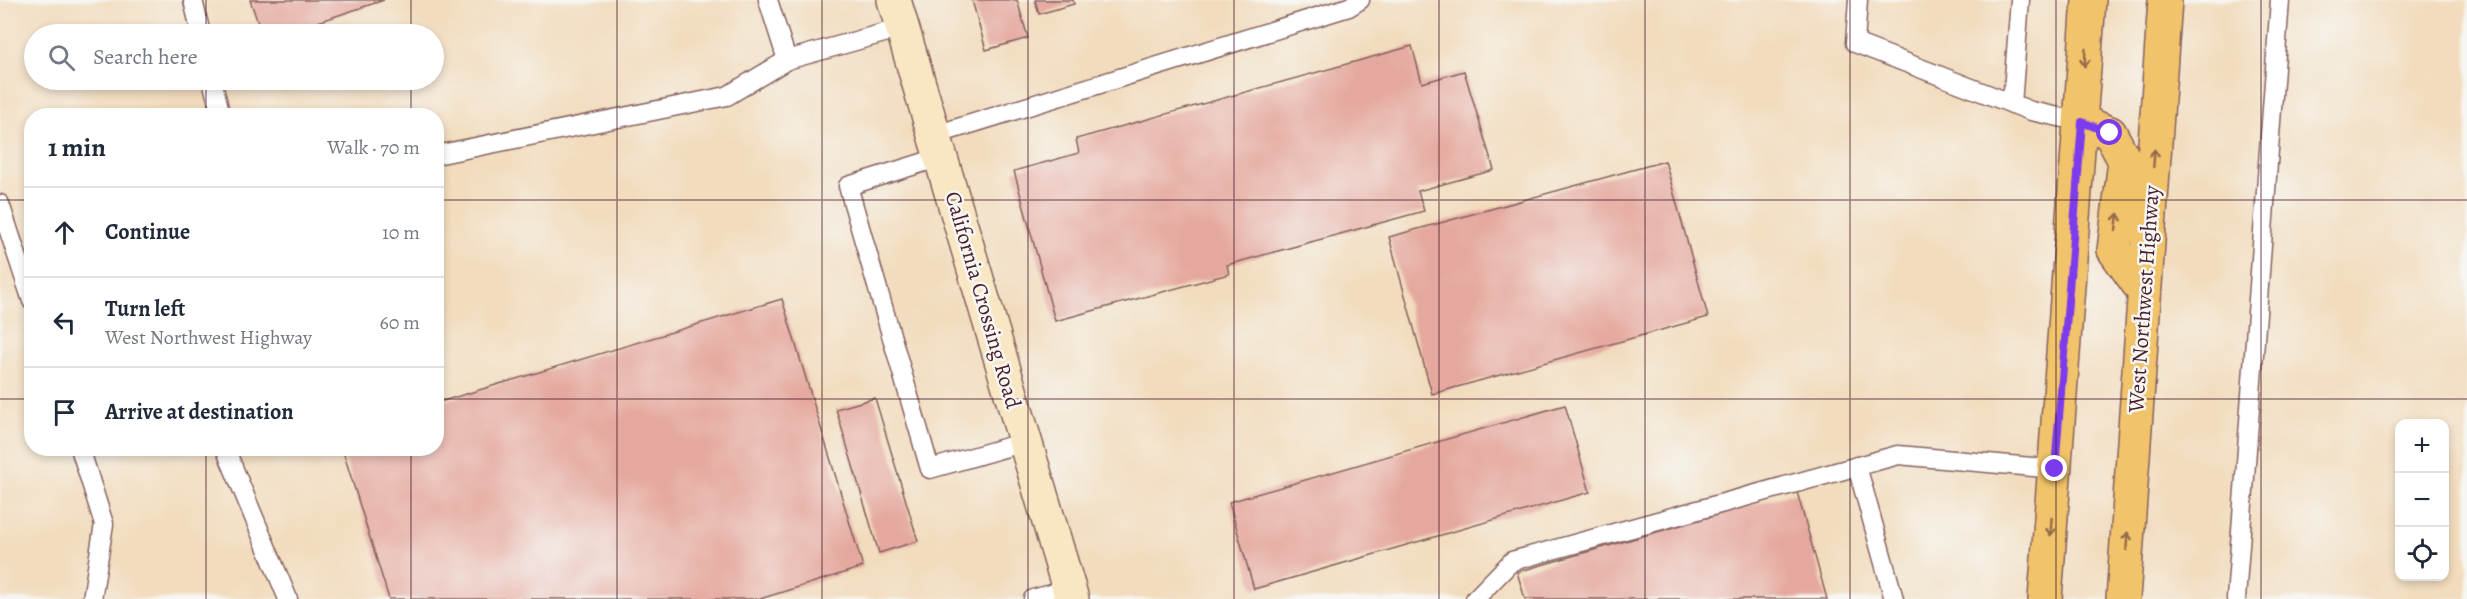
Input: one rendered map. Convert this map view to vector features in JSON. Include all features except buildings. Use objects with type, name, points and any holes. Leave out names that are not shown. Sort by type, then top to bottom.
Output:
[{"type":"main road","points":[[2045,599],[2082,122],[2089,0]]},
{"type":"main road","name":"West Northwest Highway","points":[[2123,599],[2165,0]]},
{"type":"main road","points":[[2082,122],[2110,133],[2125,161],[2114,250],[2144,292]]},
{"type":"street","name":"California Crossing Road","points":[[898,14],[1071,594]]},
{"type":"lane","points":[[193,0],[199,24]]},
{"type":"lane","points":[[768,0],[787,60]]},
{"type":"lane","points":[[1024,442],[930,469],[848,186],[938,146],[1338,11],[1360,0]]},
{"type":"lane","points":[[1858,0],[1855,43],[2012,104],[2082,122]]},
{"type":"lane","points":[[2012,104],[2020,0]]},
{"type":"lane","points":[[2236,599],[2280,0]]},
{"type":"lane","points":[[444,153],[727,96],[787,60],[898,14]]},
{"type":"lane","points":[[214,90],[219,108]]},
{"type":"lane","points":[[0,204],[24,251]]},
{"type":"lane","points":[[1475,599],[1512,561],[1898,455],[2055,469]]},
{"type":"lane","points":[[83,456],[104,524],[92,599]]},
{"type":"lane","points":[[228,456],[288,599]]},
{"type":"lane","points":[[1857,466],[1894,599]]},
{"type":"lane","points":[[1033,599],[1071,594]]},
{"type":"route","points":[[2055,469],[2082,122],[2110,133]]}]
